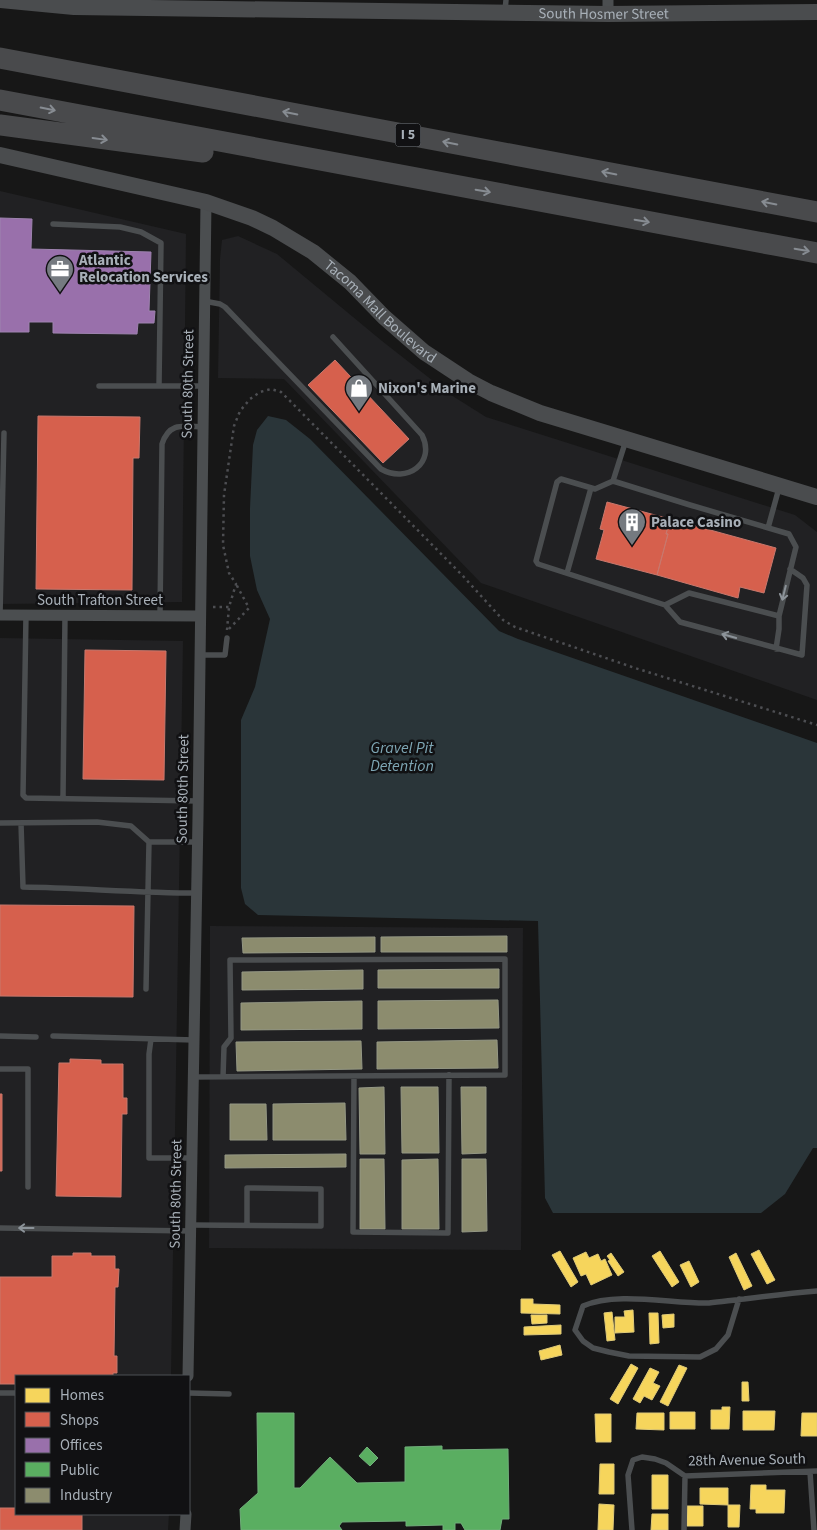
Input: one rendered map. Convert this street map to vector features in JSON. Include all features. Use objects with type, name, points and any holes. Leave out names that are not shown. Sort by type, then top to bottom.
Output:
[{"type":"highway","name":"I 5","points":[[0,58],[817,212]]},
{"type":"highway","points":[[0,100],[817,253]]},
{"type":"highway","points":[[0,125],[112,141],[393,175]]},
{"type":"main road","name":"South Hosmer Street","points":[[0,0],[74,7],[210,4],[608,7],[817,12]]},
{"type":"main road","name":"Tacoma Mall Boulevard","points":[[0,155],[206,202],[252,218],[313,252],[350,282],[410,341],[445,367],[491,393],[523,407],[817,497]]},
{"type":"street","name":"South 80th Street","points":[[188,1375],[198,842],[206,202]]},
{"type":"street","name":"South Trafton Street","points":[[0,615],[200,616]]},
{"type":"street","points":[[185,1530],[186,1515]]},
{"type":"lane","points":[[53,224],[120,227],[141,232],[161,243],[159,386]]},
{"type":"lane","points":[[204,301],[220,304],[225,307],[381,469],[400,475],[408,474],[415,470],[420,465],[425,452],[422,435],[333,337]]},
{"type":"lane","points":[[99,386],[203,386]]},
{"type":"lane","points":[[160,616],[162,444],[167,433],[173,428],[181,426],[202,427]]},
{"type":"lane","points":[[0,615],[4,432]]},
{"type":"lane","points":[[613,481],[626,439]]},
{"type":"lane","points":[[776,649],[779,629],[778,616],[790,569],[796,547],[790,534],[613,481],[595,490],[561,479],[557,482],[536,561],[538,564],[665,605],[680,622],[776,649],[802,655],[807,585],[803,578],[790,569]]},
{"type":"lane","points":[[768,528],[779,486]]},
{"type":"lane","points":[[567,573],[591,488]]},
{"type":"lane","points":[[665,605],[689,593],[778,616]]},
{"type":"lane","points":[[26,615],[24,796],[26,798],[198,800]]},
{"type":"lane","points":[[63,798],[65,615]]},
{"type":"lane","points":[[199,655],[225,655],[227,638]]},
{"type":"lane","points":[[0,823],[97,822],[132,826],[149,842],[198,842]]},
{"type":"lane","points":[[21,823],[23,887],[96,888],[148,893],[197,893]]},
{"type":"lane","points":[[146,989],[149,842]]},
{"type":"lane","points":[[194,1077],[224,1077],[354,1076],[449,1076],[504,1075],[505,958],[230,960],[231,1038],[224,1047],[224,1077]]},
{"type":"lane","points":[[0,1036],[36,1037]]},
{"type":"lane","points":[[54,1036],[194,1040]]},
{"type":"lane","points":[[151,1039],[149,1054],[149,1158],[192,1158]]},
{"type":"lane","points":[[0,1069],[28,1069],[28,1187]]},
{"type":"lane","points":[[354,1076],[353,1232],[448,1233],[449,1076]]},
{"type":"lane","points":[[0,1228],[321,1226],[321,1189],[247,1188],[247,1225]]},
{"type":"lane","points":[[739,1299],[728,1335],[716,1349],[700,1356],[629,1356],[609,1352],[593,1348],[583,1342],[576,1330],[583,1306],[595,1301],[629,1299],[710,1303],[739,1299],[817,1291]]},
{"type":"lane","points":[[0,1393],[15,1394]]},
{"type":"lane","points":[[190,1393],[229,1394]]},
{"type":"lane","name":"28th Avenue South","points":[[632,1530],[628,1475],[633,1460],[642,1457],[666,1463],[685,1476],[817,1471]]},
{"type":"lane","points":[[810,1472],[814,1530]]},
{"type":"lane","points":[[684,1530],[685,1476]]},
{"type":"path","points":[[227,630],[249,608],[229,573],[223,545],[224,495],[234,426],[240,412],[250,399],[260,392],[270,389],[281,392],[462,575],[503,620],[515,626],[635,668],[817,725]]},
{"type":"path","points":[[227,638],[229,607],[236,584]]},
{"type":"path","points":[[210,607],[229,607]]},
{"type":"shaded area","points":[[0,191],[186,234],[182,602],[0,604]]},
{"type":"shaded area","points":[[238,236],[277,254],[451,395],[486,417],[795,515],[817,532],[817,700],[481,583],[284,379],[218,378],[222,240]]},
{"type":"shaded area","points":[[0,638],[183,641],[171,1375],[15,1375],[15,1515],[169,1515],[168,1530],[0,1530]]},
{"type":"shaded area","points":[[210,926],[523,928],[521,1250],[209,1248]]},
{"type":"water","name":"Gravel Pit Detention","points":[[268,416],[286,420],[310,439],[499,631],[817,743],[817,1148],[813,1148],[785,1194],[761,1213],[553,1213],[545,1198],[538,921],[258,915],[245,904],[241,888],[241,720],[255,687],[270,619],[257,590],[250,556],[250,508],[253,445],[257,430]]},
{"type":"building: Homes","points":[[759,1250],[775,1280],[767,1284],[751,1254]]},
{"type":"building: Homes","points":[[560,1251],[578,1282],[571,1287],[552,1255]]},
{"type":"building: Homes","points":[[660,1251],[679,1282],[672,1287],[652,1256]]},
{"type":"building: Homes","points":[[586,1252],[589,1258],[598,1254],[601,1261],[605,1259],[612,1275],[591,1285],[586,1274],[581,1276],[573,1258]]},
{"type":"building: Homes","points":[[611,1253],[624,1272],[618,1276],[608,1261],[610,1260],[607,1256]]},
{"type":"building: Homes","points":[[736,1253],[752,1286],[744,1290],[729,1257]]},
{"type":"building: Homes","points":[[689,1261],[699,1282],[691,1287],[680,1265]]},
{"type":"building: Homes","points":[[521,1299],[533,1299],[533,1304],[560,1305],[560,1314],[521,1313]]},
{"type":"building: Homes","points":[[633,1310],[634,1332],[615,1333],[615,1317],[625,1317],[624,1311]]},
{"type":"building: Homes","points":[[612,1312],[615,1340],[607,1341],[604,1313]]},
{"type":"building: Homes","points":[[649,1313],[658,1313],[659,1343],[650,1344]]},
{"type":"building: Homes","points":[[674,1314],[674,1327],[663,1328],[662,1315]]},
{"type":"building: Homes","points":[[531,1315],[547,1315],[547,1323],[532,1324]]},
{"type":"building: Homes","points":[[561,1325],[561,1334],[524,1335],[524,1327]]},
{"type":"building: Homes","points":[[560,1345],[562,1355],[541,1360],[539,1351]]},
{"type":"building: Homes","points":[[631,1364],[638,1368],[618,1404],[610,1399]]},
{"type":"building: Homes","points":[[679,1365],[687,1368],[668,1406],[660,1402]]},
{"type":"building: Homes","points":[[650,1368],[659,1372],[653,1383],[660,1386],[652,1400],[644,1396],[640,1403],[633,1399]]},
{"type":"building: Homes","points":[[742,1382],[748,1382],[749,1401],[742,1401]]},
{"type":"building: Homes","points":[[722,1407],[730,1407],[729,1429],[711,1429],[711,1410],[722,1410]]},
{"type":"building: Homes","points":[[743,1411],[775,1411],[774,1430],[743,1430]]},
{"type":"building: Homes","points":[[670,1412],[695,1412],[695,1429],[670,1429]]},
{"type":"building: Homes","points":[[637,1413],[664,1413],[664,1430],[636,1429]]},
{"type":"building: Homes","points":[[802,1413],[817,1413],[817,1436],[801,1436]]},
{"type":"building: Homes","points":[[595,1414],[611,1414],[611,1442],[596,1442]]},
{"type":"building: Homes","points":[[600,1464],[614,1464],[614,1494],[599,1494]]},
{"type":"building: Homes","points":[[652,1475],[668,1475],[668,1509],[652,1509]]},
{"type":"building: Homes","points":[[751,1485],[766,1485],[766,1490],[785,1490],[784,1513],[756,1513],[756,1509],[750,1509]]},
{"type":"building: Homes","points":[[700,1488],[728,1488],[728,1505],[700,1504]]},
{"type":"building: Homes","points":[[599,1504],[614,1505],[613,1530],[598,1530]]},
{"type":"building: Homes","points":[[728,1505],[740,1505],[739,1527],[728,1527]]},
{"type":"building: Homes","points":[[687,1506],[703,1506],[703,1526],[687,1526]]},
{"type":"building: Homes","points":[[652,1514],[668,1514],[668,1530],[651,1530]]},
{"type":"building: Shops","name":"Nixon's Marine","points":[[335,360],[409,439],[383,463],[308,385]]},
{"type":"building: Shops","points":[[38,416],[140,417],[139,458],[133,458],[132,590],[36,589]]},
{"type":"building: Shops","name":"Palace Casino","points":[[607,502],[670,519],[657,575],[596,559],[604,530],[600,529]]},
{"type":"building: Shops","points":[[670,519],[776,548],[764,593],[740,587],[738,598],[657,575]]},
{"type":"building: Shops","points":[[85,650],[166,651],[164,780],[83,779]]},
{"type":"building: Shops","points":[[0,905],[134,906],[133,997],[0,996]]},
{"type":"building: Shops","points":[[70,1059],[101,1060],[101,1064],[123,1064],[123,1098],[127,1098],[127,1114],[122,1114],[121,1197],[56,1196],[59,1063],[70,1063]]},
{"type":"building: Shops","points":[[0,1094],[2,1094],[2,1171],[0,1171]]},
{"type":"building: Shops","points":[[73,1253],[91,1253],[91,1256],[115,1256],[115,1269],[119,1269],[118,1287],[115,1287],[114,1356],[117,1356],[117,1373],[113,1373],[113,1375],[15,1375],[15,1384],[0,1384],[0,1277],[52,1277],[52,1256],[73,1256]]},
{"type":"building: Shops","points":[[0,1508],[15,1508],[15,1515],[82,1515],[82,1530],[0,1530]]},
{"type":"building: Offices","points":[[0,218],[32,219],[31,249],[151,252],[149,311],[155,311],[154,323],[138,323],[137,334],[53,333],[53,322],[29,322],[29,332],[0,332]]},
{"type":"building: Public","points":[[257,1413],[294,1413],[294,1488],[300,1488],[330,1457],[357,1483],[405,1482],[405,1447],[442,1446],[442,1450],[508,1449],[509,1519],[502,1519],[500,1530],[465,1530],[461,1523],[455,1523],[455,1530],[443,1530],[443,1525],[406,1526],[406,1521],[342,1522],[339,1526],[342,1530],[241,1530],[240,1509],[258,1493]]},
{"type":"building: Public","points":[[367,1447],[378,1458],[370,1466],[359,1456]]},
{"type":"building: Industry","points":[[507,936],[507,952],[381,952],[381,937]]},
{"type":"building: Industry","points":[[375,937],[375,952],[243,953],[242,938]]},
{"type":"building: Industry","points":[[499,969],[499,988],[378,988],[378,970]]},
{"type":"building: Industry","points":[[363,970],[363,989],[242,990],[242,972]]},
{"type":"building: Industry","points":[[498,1000],[499,1028],[378,1029],[378,1001]]},
{"type":"building: Industry","points":[[362,1001],[362,1029],[241,1030],[241,1003]]},
{"type":"building: Industry","points":[[497,1040],[498,1068],[377,1069],[377,1042]]},
{"type":"building: Industry","points":[[361,1041],[362,1069],[237,1071],[236,1042]]},
{"type":"building: Industry","points":[[384,1087],[385,1154],[360,1154],[359,1088]]},
{"type":"building: Industry","points":[[401,1087],[438,1087],[439,1153],[402,1153]]},
{"type":"building: Industry","points":[[461,1087],[486,1087],[486,1153],[462,1154]]},
{"type":"building: Industry","points":[[345,1103],[346,1140],[273,1140],[273,1104]]},
{"type":"building: Industry","points":[[230,1104],[266,1104],[267,1140],[230,1140]]},
{"type":"building: Industry","points":[[346,1154],[346,1167],[225,1168],[225,1155]]},
{"type":"building: Industry","points":[[360,1159],[384,1159],[385,1229],[360,1229]]},
{"type":"building: Industry","points":[[438,1159],[439,1229],[402,1229],[402,1160]]},
{"type":"building: Industry","points":[[462,1159],[486,1159],[487,1231],[462,1232]]},
{"type":"place","name":"Atlantic Relocation Services","points":[[60,293]]},
{"type":"place","name":"Nixon's Marine","points":[[359,412]]},
{"type":"place","name":"Palace Casino","points":[[632,546]]}]
